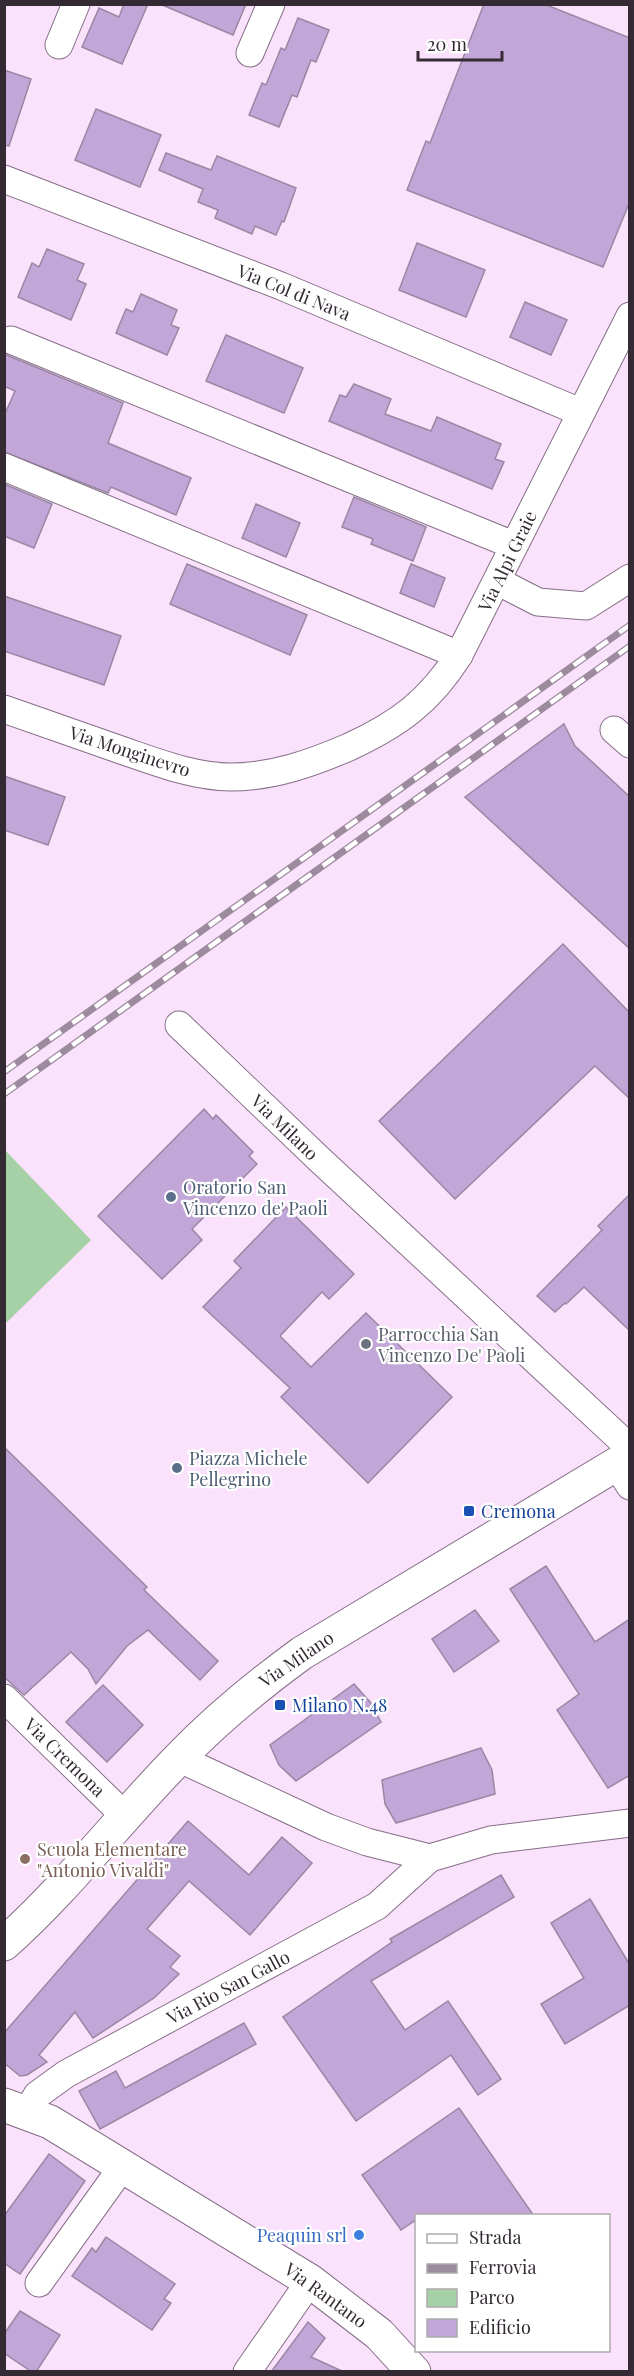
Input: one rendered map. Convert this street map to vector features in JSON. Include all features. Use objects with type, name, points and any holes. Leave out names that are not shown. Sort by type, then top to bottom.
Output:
[{"type":"street","points":[[58,45],[75,4]]},
{"type":"street","points":[[250,52],[271,4]]},
{"type":"street","name":"Via Col di Nava","points":[[4,179],[281,286],[580,412]]},
{"type":"street","name":"Via Alpi Graie","points":[[328,756],[367,739],[419,705],[443,681],[497,581],[513,545],[630,316]]},
{"type":"street","points":[[11,340],[513,545]]},
{"type":"street","points":[[4,467],[459,655]]},
{"type":"street","points":[[497,581],[538,602],[586,606],[630,578]]},
{"type":"street","name":"Via Monginevro","points":[[4,709],[157,762],[201,774],[230,777],[260,776],[298,767],[328,756]]},
{"type":"street","name":"Via Milano","points":[[9,1942],[178,1758],[261,1682],[302,1653],[626,1464],[179,1024]]},
{"type":"street","name":"Via Cremona","points":[[4,1698],[125,1816]]},
{"type":"street","points":[[178,1758],[326,1827],[368,1842],[430,1858]]},
{"type":"street","name":"Via Rio San Gallo","points":[[10,2107],[37,2095],[66,2074],[377,1906],[430,1858],[491,1840],[630,1823]]},
{"type":"street","name":"Via Rantano","points":[[10,2107],[50,2122],[310,2281],[350,2310],[406,2366],[433,2372]]},
{"type":"street","points":[[39,2283],[123,2166]]},
{"type":"street","points":[[247,2372],[310,2281]]},
{"type":"green space","points":[[5,1150],[91,1240],[5,1324]]},
{"type":"building","points":[[124,4],[148,4],[122,64],[82,47],[99,8],[119,17]]},
{"type":"building","points":[[160,4],[246,4],[233,35]]},
{"type":"building","points":[[484,4],[544,4],[630,38],[630,201],[603,267],[407,190],[426,141],[430,143]]},
{"type":"building","points":[[298,18],[329,30],[316,62],[311,60],[297,97],[292,95],[279,127],[249,115],[262,83],[266,85],[281,48],[285,50]]},
{"type":"building","points":[[4,70],[31,79],[9,146],[4,145]]},
{"type":"building","points":[[96,109],[161,135],[140,187],[75,160]]},
{"type":"building","points":[[166,153],[211,170],[217,156],[296,188],[284,222],[282,221],[276,235],[255,226],[252,234],[215,218],[218,210],[198,202],[203,189],[159,170]]},
{"type":"building","points":[[417,243],[485,270],[466,317],[399,290]]},
{"type":"building","points":[[47,249],[84,264],[77,280],[86,284],[71,320],[18,297],[32,263],[39,267]]},
{"type":"building","points":[[141,294],[177,310],[171,325],[179,328],[167,355],[116,333],[126,309],[133,312]]},
{"type":"building","points":[[525,302],[567,320],[551,355],[510,337]]},
{"type":"building","points":[[226,335],[303,368],[284,413],[206,381]]},
{"type":"building","points":[[4,354],[123,403],[108,443],[191,478],[176,515],[111,487],[108,493],[4,452],[4,416],[15,391],[4,386]]},
{"type":"building","points":[[354,384],[391,399],[385,414],[431,431],[437,417],[501,444],[495,459],[504,462],[492,489],[329,421],[340,395],[346,397]]},
{"type":"building","points":[[4,484],[52,504],[34,548],[4,536]]},
{"type":"building","points":[[354,497],[426,527],[413,561],[371,544],[373,539],[342,527]]},
{"type":"building","points":[[256,504],[300,523],[286,557],[242,538]]},
{"type":"building","points":[[187,564],[307,615],[290,655],[170,604]]},
{"type":"building","points":[[411,564],[445,578],[434,607],[400,593]]},
{"type":"building","points":[[4,596],[121,636],[104,685],[4,651]]},
{"type":"building","points":[[564,724],[575,746],[630,797],[630,949],[465,797]]},
{"type":"building","points":[[4,776],[65,797],[48,845],[4,830]]},
{"type":"building","points":[[563,944],[630,1013],[630,1099],[595,1066],[455,1199],[379,1121]]},
{"type":"building","name":"Oratorio San Vincenzo de' Paoli","points":[[204,1109],[213,1119],[216,1115],[253,1152],[249,1156],[257,1164],[192,1229],[202,1240],[162,1279],[98,1216]]},
{"type":"building","points":[[630,1194],[630,1331],[584,1287],[555,1312],[537,1296],[602,1230],[598,1226]]},
{"type":"building","name":"Parrocchia San Vincenzo De' Paoli","points":[[286,1207],[354,1274],[329,1299],[322,1292],[280,1336],[311,1367],[366,1313],[452,1397],[368,1483],[281,1397],[290,1388],[203,1307],[241,1268],[234,1261]]},
{"type":"building","points":[[4,1447],[147,1587],[144,1590],[218,1661],[200,1680],[148,1630],[127,1646],[96,1684],[88,1669],[71,1652],[24,1695],[4,1677]]},
{"type":"building","points":[[546,1566],[595,1642],[630,1619],[630,1775],[608,1788],[557,1710],[579,1694],[510,1589]]},
{"type":"building","points":[[475,1610],[499,1641],[454,1672],[432,1639]]},
{"type":"building","points":[[354,1684],[370,1702],[381,1722],[296,1781],[279,1765],[270,1745]]},
{"type":"building","points":[[103,1685],[143,1725],[107,1762],[66,1722]]},
{"type":"building","points":[[481,1748],[492,1770],[495,1794],[396,1823],[385,1804],[382,1780]]},
{"type":"building","points":[[188,1821],[249,1875],[282,1837],[312,1863],[250,1935],[189,1881],[147,1929],[180,1956],[170,1967],[179,1974],[154,1998],[93,2038],[75,2012],[39,2055],[47,2062],[27,2075],[20,2076],[4,2063],[4,2033]]},
{"type":"building","points":[[501,1875],[514,1897],[371,1981],[405,2030],[448,2001],[501,2079],[478,2095],[451,2055],[356,2121],[283,2017],[392,1942],[390,1939]]},
{"type":"building","points":[[590,1899],[630,1965],[630,2005],[565,2044],[541,2004],[584,1978],[551,1923]]},
{"type":"building","points":[[244,2023],[256,2044],[100,2129],[79,2091],[116,2071],[125,2088]]},
{"type":"building","points":[[459,2108],[533,2214],[415,2214],[415,2220],[401,2230],[362,2175]]},
{"type":"building","points":[[49,2154],[85,2181],[20,2274],[4,2263],[4,2216]]},
{"type":"building","points":[[106,2237],[175,2284],[164,2299],[171,2303],[152,2330],[72,2276],[92,2248],[96,2252]]},
{"type":"building","points":[[20,2311],[60,2335],[36,2372],[32,2372],[4,2353],[4,2334]]},
{"type":"building","points":[[308,2322],[325,2338],[311,2357],[344,2372],[271,2372]]},
{"type":"railway","points":[[4,1072],[630,625]]},
{"type":"railway","points":[[4,1094],[630,646]]},
{"type":"place","name":"Oratorio San Vincenzo de' Paoli","points":[[171,1197]]},
{"type":"place","name":"Parrocchia San Vincenzo De' Paoli","points":[[366,1344]]},
{"type":"place","name":"Piazza Michele Pellegrino","points":[[177,1468]]},
{"type":"place","name":"Cremona","points":[[469,1511]]},
{"type":"place","name":"Milano N.48","points":[[280,1705]]},
{"type":"place","name":"Scuola Elementare \"Antonio Vivaldi\"","points":[[25,1859]]},
{"type":"place","name":"Peaquin srl","points":[[359,2235]]}]
